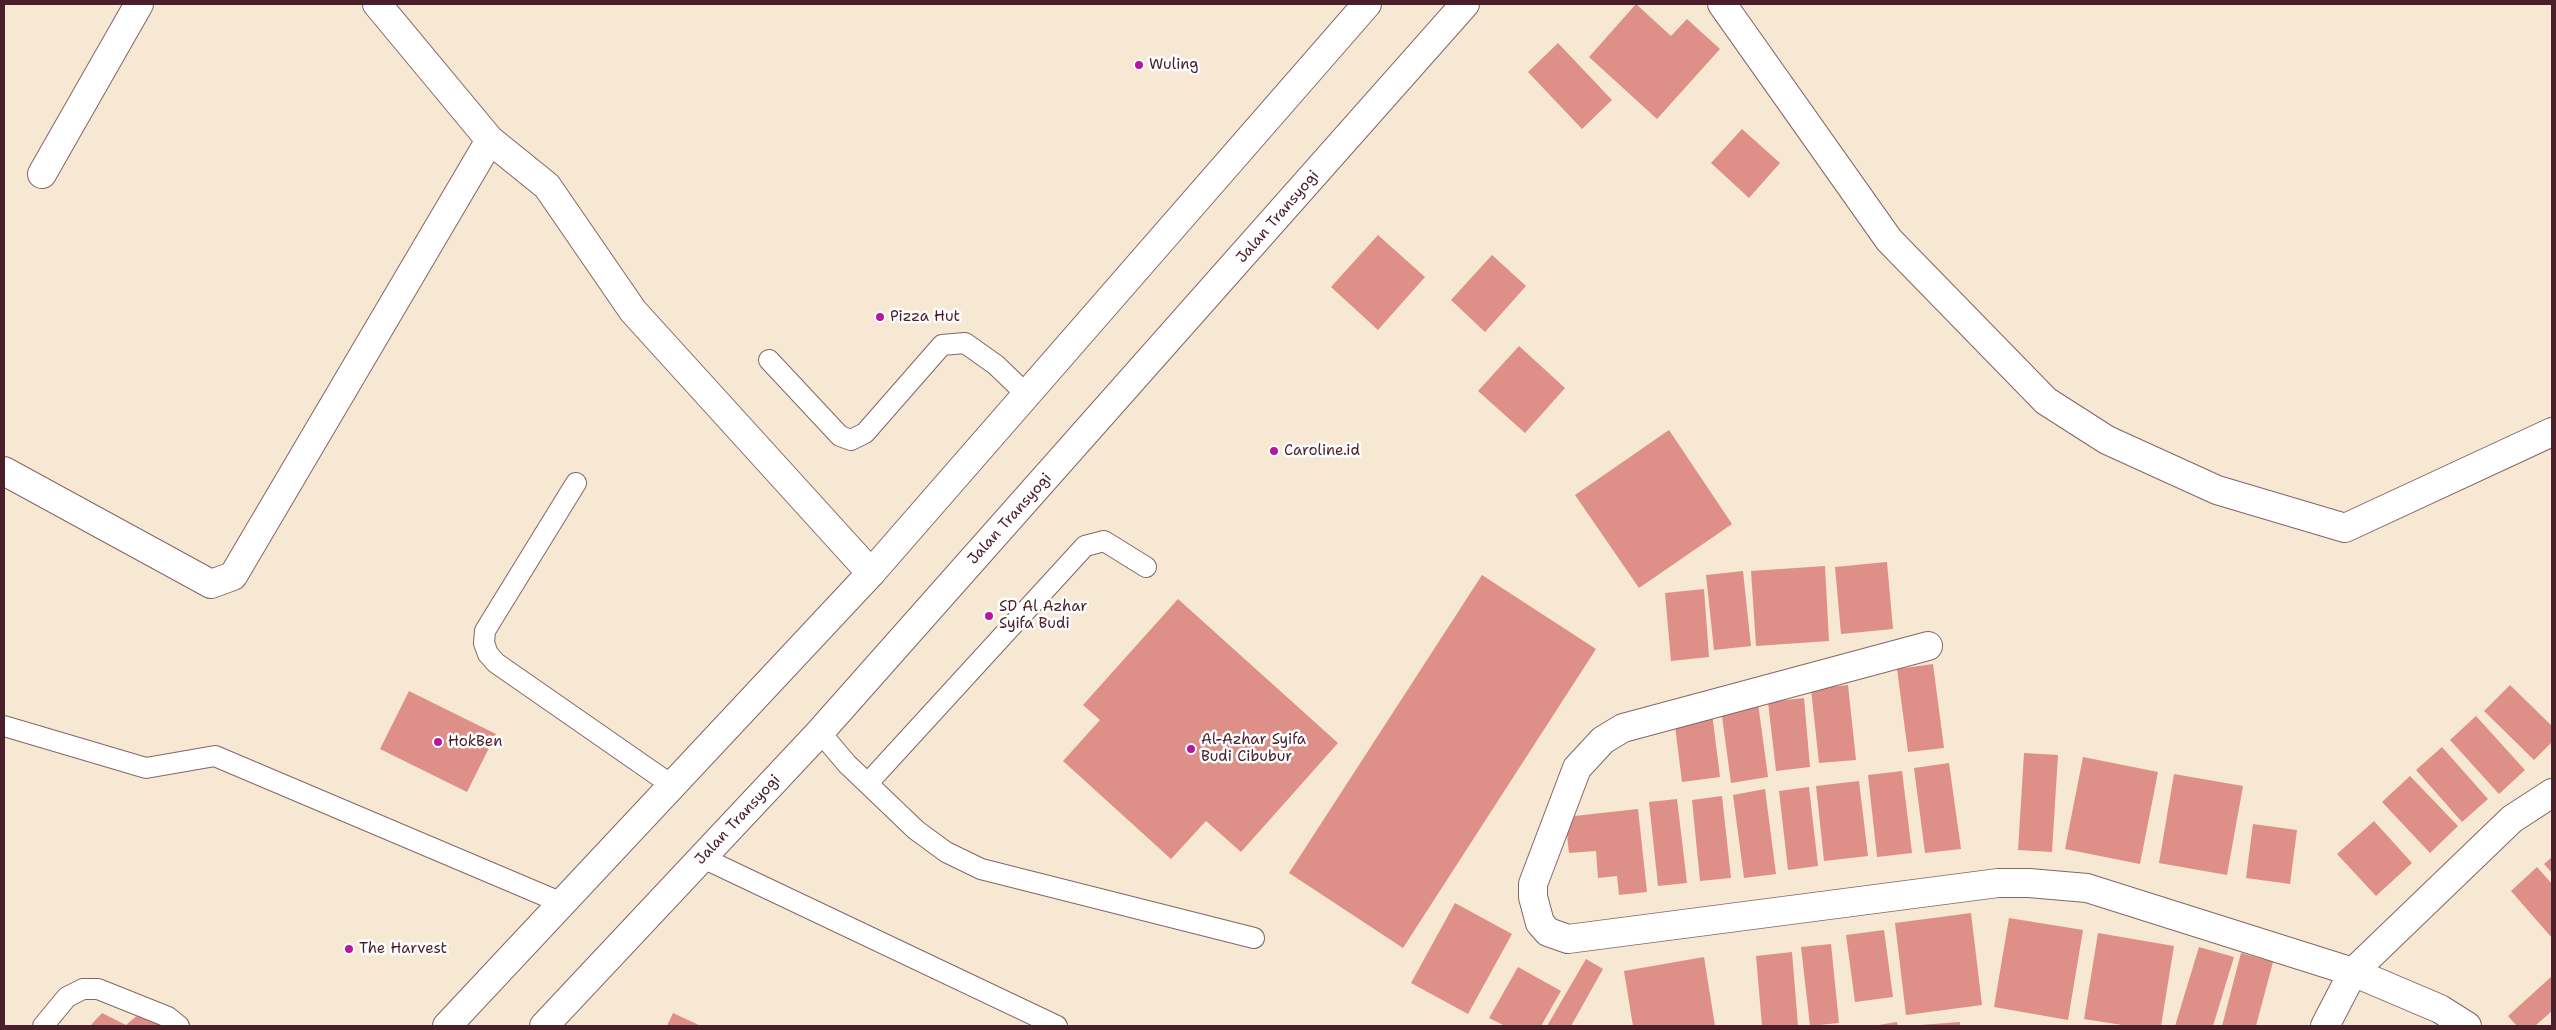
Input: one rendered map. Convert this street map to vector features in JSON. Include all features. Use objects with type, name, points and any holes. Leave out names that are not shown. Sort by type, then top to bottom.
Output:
[{"type":"main road","points":[[42,174],[139,4]]},
{"type":"main road","points":[[377,4],[490,140],[547,186],[633,311],[871,573]]},
{"type":"main road","points":[[447,1026],[871,573],[1367,4]]},
{"type":"main road","name":"Jalan Transyogi","points":[[544,1026],[820,732],[1208,297],[1465,4]]},
{"type":"main road","points":[[1722,4],[1889,240],[2046,401],[2107,440],[2218,490],[2345,528],[2552,432]]},
{"type":"main road","points":[[4,471],[211,584],[232,576],[490,140]]},
{"type":"main road","points":[[1928,646],[1623,728],[1603,740],[1577,768],[1533,884],[1532,897],[1540,923],[1548,932],[1568,939],[1998,883],[2029,883],[2087,888],[2353,972],[2440,1009],[2467,1026]]},
{"type":"main road","points":[[2325,1026],[2353,972],[2512,819],[2552,793]]},
{"type":"lane","points":[[770,360],[840,436],[851,440],[865,434],[942,345],[965,343],[996,365],[1026,394]]},
{"type":"lane","points":[[576,483],[491,621],[486,631],[484,643],[488,654],[496,663],[673,786]]},
{"type":"lane","points":[[868,783],[1085,546],[1104,541],[1146,567]]},
{"type":"lane","points":[[4,726],[146,768],[215,756],[562,903]]},
{"type":"lane","points":[[820,732],[847,764],[916,830],[946,852],[981,869],[1254,938]]},
{"type":"lane","points":[[703,858],[1056,1026]]},
{"type":"lane","points":[[43,1026],[67,998],[83,989],[98,989],[168,1017],[179,1026]]},
{"type":"building","points":[[1636,4],[1671,36],[1687,19],[1720,49],[1657,119],[1589,57]]},
{"type":"building","points":[[1558,43],[1612,100],[1582,129],[1528,72]]},
{"type":"building","points":[[1742,129],[1780,163],[1749,198],[1711,163]]},
{"type":"building","points":[[1378,235],[1425,277],[1378,330],[1331,287]]},
{"type":"building","points":[[1492,255],[1526,286],[1485,332],[1451,300]]},
{"type":"building","points":[[1519,346],[1565,388],[1525,433],[1478,391]]},
{"type":"building","points":[[1669,430],[1732,524],[1639,588],[1575,495]]},
{"type":"building","points":[[1887,562],[1893,629],[1841,634],[1835,567]]},
{"type":"building","points":[[1825,566],[1829,641],[1756,646],[1751,571]]},
{"type":"building","points":[[1743,571],[1751,646],[1714,650],[1706,575]]},
{"type":"building","points":[[1482,575],[1596,649],[1403,948],[1289,873]]},
{"type":"building","points":[[1704,589],[1709,657],[1671,661],[1665,593]]},
{"type":"building","points":[[1178,599],[1338,743],[1241,852],[1206,821],[1171,859],[1063,761],[1100,720],[1083,705]]},
{"type":"building","points":[[1933,664],[1944,748],[1908,752],[1897,669]]},
{"type":"building","points":[[1848,685],[1856,760],[1819,763],[1811,689]]},
{"type":"building","points":[[2510,685],[2552,726],[2552,742],[2534,760],[2484,711]]},
{"type":"building","name":"HokBen","points":[[409,691],[496,734],[467,792],[380,749]]},
{"type":"building","points":[[1804,698],[1810,767],[1776,771],[1768,702]]},
{"type":"building","points":[[1758,703],[1768,777],[1731,783],[1721,709]]},
{"type":"building","points":[[1712,713],[1720,777],[1682,782],[1674,718]]},
{"type":"building","points":[[2476,716],[2525,770],[2499,794],[2450,740]]},
{"type":"building","points":[[2442,747],[2488,799],[2462,822],[2416,770]]},
{"type":"building","points":[[2024,753],[2058,755],[2052,852],[2018,850]]},
{"type":"building","points":[[2083,757],[2158,772],[2140,864],[2065,849]]},
{"type":"building","points":[[1949,763],[1961,849],[1925,853],[1914,768]]},
{"type":"building","points":[[1902,771],[1912,853],[1877,857],[1868,775]]},
{"type":"building","points":[[2174,774],[2243,786],[2227,875],[2159,863]]},
{"type":"building","points":[[2410,776],[2458,826],[2430,853],[2382,802]]},
{"type":"building","points":[[1859,781],[1868,856],[1824,861],[1816,786]]},
{"type":"building","points":[[1809,787],[1818,866],[1788,870],[1779,791]]},
{"type":"building","points":[[1765,789],[1776,874],[1744,878],[1733,795]]},
{"type":"building","points":[[1722,796],[1731,878],[1700,881],[1692,800]]},
{"type":"building","points":[[1677,799],[1687,883],[1658,886],[1649,802]]},
{"type":"building","points":[[1638,809],[1647,892],[1619,895],[1617,876],[1598,878],[1596,851],[1569,853],[1565,817]]},
{"type":"building","points":[[2374,821],[2412,863],[2376,896],[2337,854]]},
{"type":"building","points":[[2253,824],[2297,830],[2290,884],[2246,878]]},
{"type":"building","points":[[2552,857],[2552,873],[2544,864]]},
{"type":"building","points":[[2537,867],[2552,884],[2552,938],[2511,891]]},
{"type":"building","points":[[1455,903],[1512,934],[1468,1014],[1411,983]]},
{"type":"building","points":[[1971,913],[1982,1005],[1906,1015],[1895,923]]},
{"type":"building","points":[[2009,918],[2083,930],[2068,1020],[1994,1007]]},
{"type":"building","points":[[1884,930],[1893,997],[1855,1002],[1846,935]]},
{"type":"building","points":[[2098,933],[2174,946],[2161,1026],[2128,1026],[2084,1019]]},
{"type":"building","points":[[1831,944],[1839,1023],[1810,1026],[1801,947]]},
{"type":"building","points":[[2199,947],[2234,957],[2213,1026],[2175,1026]]},
{"type":"building","points":[[1792,952],[1798,1026],[1762,1026],[1756,956]]},
{"type":"building","points":[[2241,953],[2273,962],[2256,1026],[2222,1026]]},
{"type":"building","points":[[1704,957],[1715,1026],[1633,1026],[1624,971]]},
{"type":"building","points":[[1586,959],[1603,969],[1571,1026],[1547,1026]]},
{"type":"building","points":[[1518,967],[1561,991],[1541,1026],[1505,1026],[1489,1018]]},
{"type":"building","points":[[2552,976],[2552,1011],[2535,1026],[2517,1026],[2508,1016]]},
{"type":"building","points":[[102,1013],[126,1025],[140,1013],[164,1026],[90,1026]]},
{"type":"building","points":[[673,1013],[701,1026],[667,1026]]},
{"type":"building","points":[[1897,1022],[1898,1026],[1879,1026],[1879,1025]]},
{"type":"building","points":[[1960,1022],[1960,1026],[1920,1026],[1920,1025]]},
{"type":"place","name":"Wuling","points":[[1139,65]]},
{"type":"place","name":"Pizza Hut","points":[[880,317]]},
{"type":"place","name":"Caroline.id","points":[[1274,451]]},
{"type":"place","name":"SD Al Azhar Syifa Budi","points":[[989,616]]},
{"type":"place","name":"HokBen","points":[[438,742]]},
{"type":"place","name":"Al-Azhar Syifa Budi Cibubur","points":[[1191,749]]},
{"type":"place","name":"The Harvest","points":[[349,949]]}]
